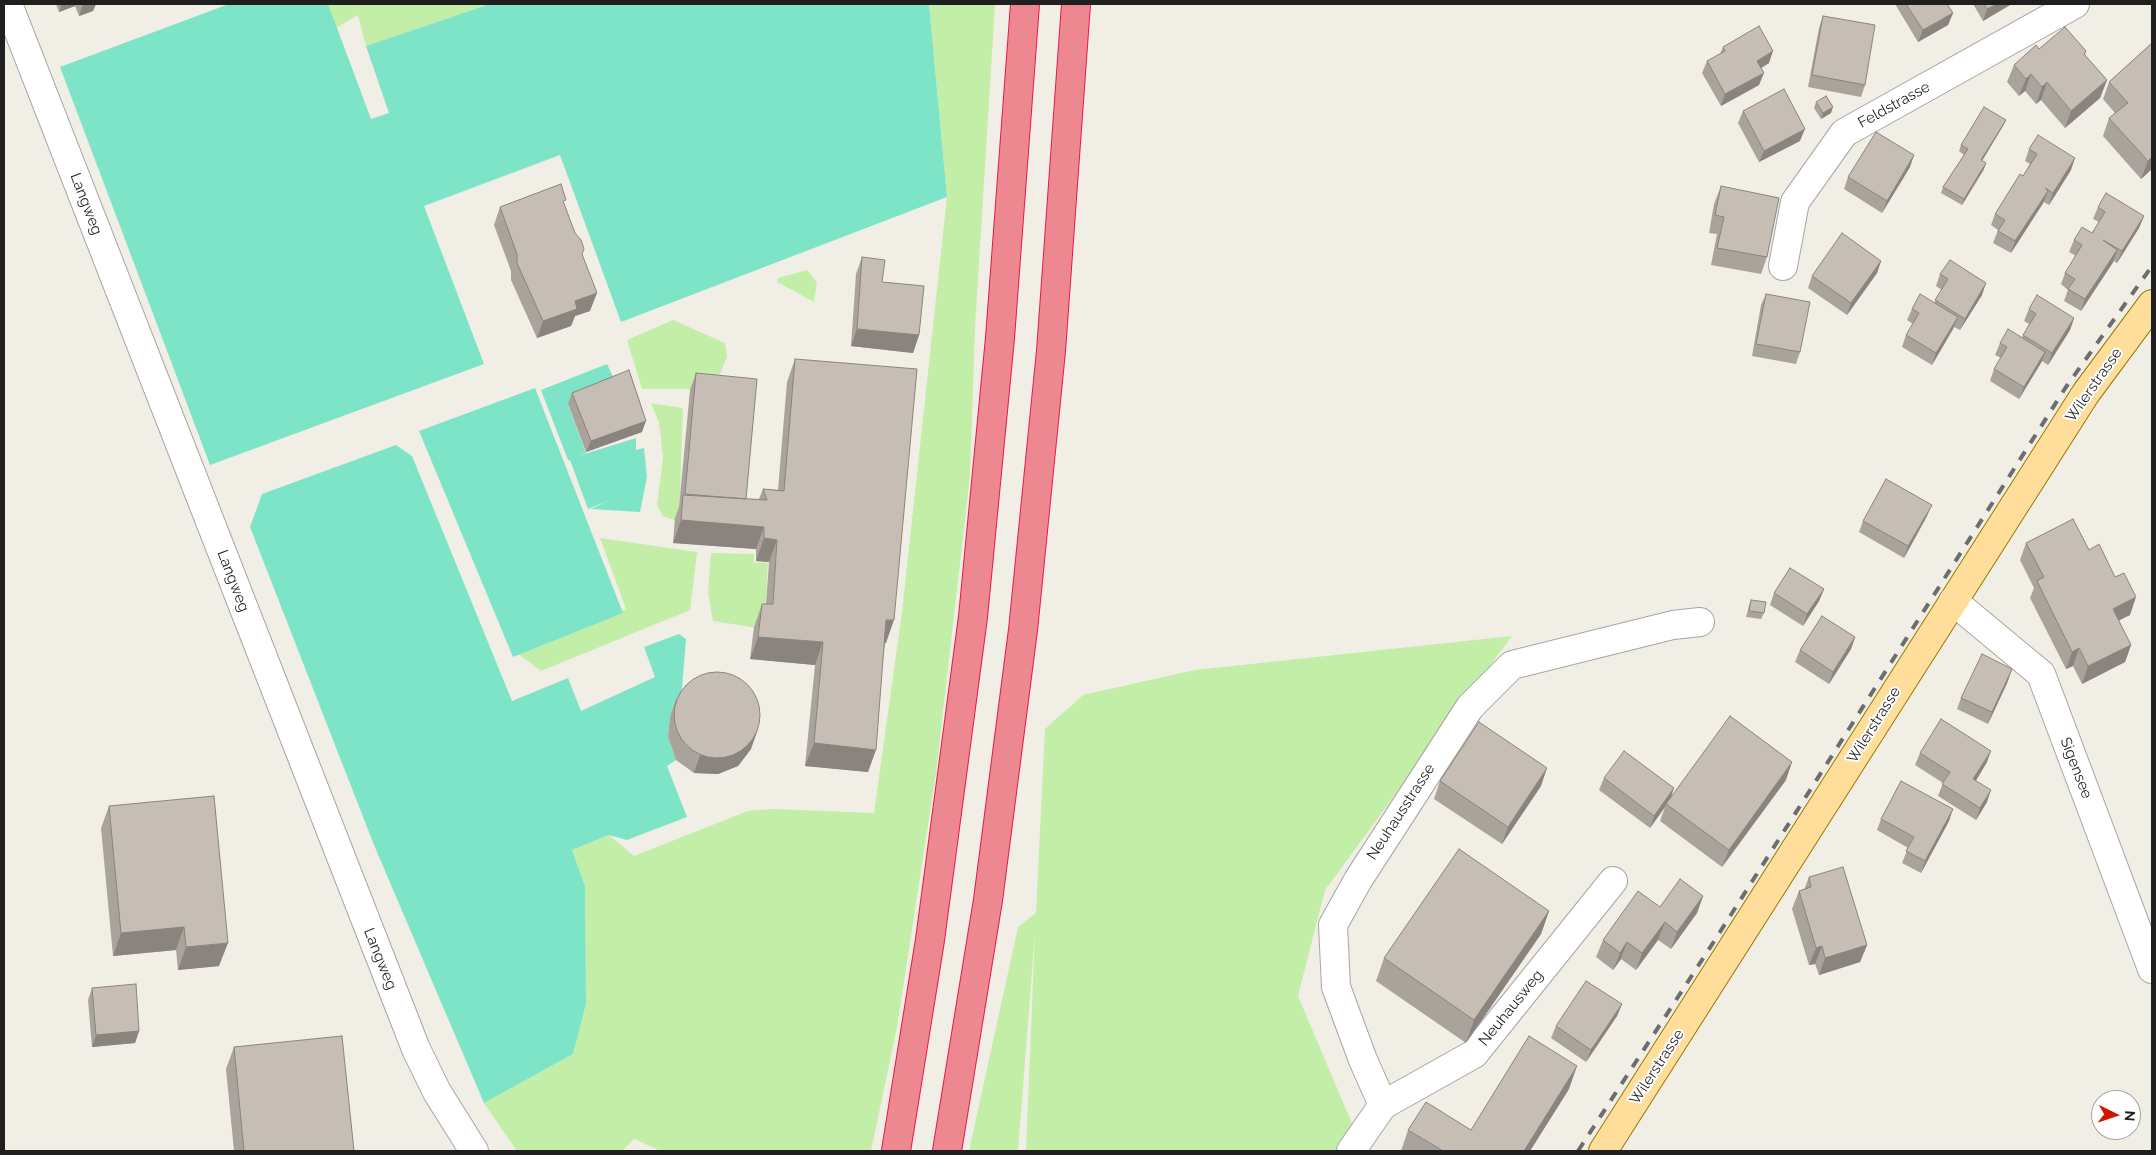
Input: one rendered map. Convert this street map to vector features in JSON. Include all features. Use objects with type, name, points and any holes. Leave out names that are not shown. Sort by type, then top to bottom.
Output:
[{"type":"highway","points":[[896,1151],[932,931],[973,616],[1001,328],[1025,4]]},
{"type":"highway","points":[[947,1151],[988,900],[1023,630],[1051,351],[1076,4]]},
{"type":"main road","name":"Wilerstrasse","points":[[1603,1151],[2086,393],[2152,304]]},
{"type":"street","name":"Langweg","points":[[8,4],[416,1049],[437,1092],[474,1151]]},
{"type":"street","name":"Feldstrasse","points":[[1783,266],[1795,202],[1844,132],[2075,4]]},
{"type":"street","name":"Sigensee","points":[[1953,601],[2041,674],[2152,969]]},
{"type":"street","name":"Neuhausstrasse","points":[[1384,1105],[1363,1060],[1336,987],[1333,924],[1358,880],[1470,706],[1512,666],[1673,625],[1700,622]]},
{"type":"street","name":"Neuhausweg","points":[[1384,1105],[1474,1054],[1613,881]]},
{"type":"street","points":[[1351,1151],[1384,1105]]},
{"type":"green space","points":[[229,4],[328,4],[371,119],[389,113],[366,46],[490,4],[929,4],[947,197],[621,322],[560,155],[424,206],[484,364],[210,465],[60,67]]},
{"type":"green space","points":[[328,4],[491,4],[366,46],[358,15],[336,28]]},
{"type":"green space","points":[[929,4],[995,4],[975,327],[970,476],[936,773],[897,1027],[871,1151],[661,1151],[634,1139],[622,1151],[517,1151],[484,1103],[573,1054],[586,1004],[585,886],[572,850],[609,835],[634,856],[748,811],[773,809],[874,813],[902,612],[947,197]]},
{"type":"green space","points":[[807,270],[817,282],[814,302],[777,282],[778,278]]},
{"type":"green space","points":[[673,320],[725,343],[727,357],[714,389],[642,389],[627,340]]},
{"type":"green space","points":[[607,364],[617,385],[568,405],[586,453],[578,456],[636,438],[636,450],[644,448],[647,477],[640,512],[591,509],[608,501],[588,509],[541,390]]},
{"type":"green space","points":[[535,388],[623,613],[513,657],[419,431]]},
{"type":"green space","points":[[651,403],[683,408],[679,522],[663,516],[657,505],[663,457],[659,423]]},
{"type":"green space","points":[[396,445],[412,456],[512,701],[568,678],[581,711],[655,677],[644,647],[679,634],[686,639],[681,700],[670,717],[668,737],[676,760],[667,766],[687,817],[627,840],[609,835],[572,850],[585,886],[586,1004],[573,1054],[484,1103],[374,845],[250,527],[262,494]]},
{"type":"green space","points":[[600,538],[697,552],[690,610],[541,671],[517,653],[626,609]]},
{"type":"green space","points":[[711,553],[754,554],[754,562],[768,563],[764,629],[713,621],[708,593]]},
{"type":"green space","points":[[1512,636],[1325,890],[1298,996],[1359,1140],[1350,1151],[1026,1151],[1035,933],[1018,1151],[969,1151],[1018,927],[1036,913],[1045,729],[1083,695],[1195,670]]},
{"type":"building","points":[[1906,4],[1947,4],[1953,13],[1923,30]]},
{"type":"building","points":[[1984,4],[1997,4],[1987,9]]},
{"type":"building","points":[[1823,16],[1875,25],[1865,85],[1812,75]]},
{"type":"building","points":[[1759,26],[1773,51],[1757,61],[1764,73],[1725,94],[1707,61],[1725,51],[1723,47]]},
{"type":"building","points":[[2065,27],[2086,51],[2084,54],[2107,80],[2071,111],[2047,82],[2042,87],[2031,74],[2026,79],[2014,65],[2036,45],[2039,49]]},
{"type":"building","points":[[2152,43],[2152,157],[2148,161],[2109,118],[2128,103],[2109,82]]},
{"type":"building","points":[[1784,89],[1805,129],[1764,151],[1743,111]]},
{"type":"building","points":[[1826,96],[1833,107],[1823,113],[1816,102]]},
{"type":"building","points":[[1984,107],[2006,120],[1981,160],[1986,163],[1964,199],[1943,187],[1968,149],[1961,145]]},
{"type":"building","points":[[1876,132],[1914,155],[1887,201],[1848,177]]},
{"type":"building","points":[[2038,135],[2075,158],[2053,193],[2045,188],[2048,191],[2015,241],[1998,231],[2005,220],[1995,214],[2020,174],[2023,176],[2037,154],[2029,149]]},
{"type":"building","points":[[561,184],[566,200],[563,201],[575,233],[581,240],[584,249],[582,254],[597,293],[575,301],[577,309],[543,321],[517,263],[517,254],[500,207]]},
{"type":"building","points":[[1721,186],[1779,198],[1767,257],[1717,248],[1724,217],[1715,215]]},
{"type":"building","points":[[2106,193],[2144,216],[2122,251],[2103,240],[2117,250],[2085,299],[2068,289],[2075,279],[2065,273],[2082,245],[2074,240],[2082,227],[2092,233],[2105,212],[2098,207]]},
{"type":"building","points":[[1842,233],[1881,261],[1851,303],[1812,276]]},
{"type":"building","points":[[862,257],[885,260],[882,282],[924,286],[919,335],[857,329]]},
{"type":"building","points":[[1950,260],[1986,283],[1965,319],[1935,300],[1948,279],[1940,274]]},
{"type":"building","points":[[1766,294],[1810,302],[1800,352],[1756,344]]},
{"type":"building","points":[[1920,294],[1958,317],[1936,353],[1906,335],[1919,313],[1912,309]]},
{"type":"building","points":[[2037,295],[2074,318],[2052,353],[2023,335],[2036,314],[2029,309]]},
{"type":"building","points":[[2008,329],[2045,352],[2024,387],[1994,369],[2007,347],[2000,343]]},
{"type":"building","points":[[795,359],[917,369],[894,620],[886,620],[876,750],[814,743],[823,642],[758,637],[762,604],[773,604],[777,540],[764,538],[764,527],[681,520],[683,495],[767,500],[763,489],[784,491]]},
{"type":"building","points":[[629,370],[646,421],[591,441],[572,393]]},
{"type":"building","points":[[696,373],[757,379],[746,499],[685,494]]},
{"type":"building","points":[[1886,479],[1932,505],[1908,546],[1863,521]]},
{"type":"building","points":[[2073,519],[2089,550],[2099,544],[2115,577],[2124,573],[2136,597],[2113,609],[2131,645],[2088,666],[2079,648],[2072,652],[2037,581],[2044,577],[2026,543]]},
{"type":"building","points":[[1790,568],[1824,589],[1807,614],[1774,593]]},
{"type":"building","points":[[1751,600],[1766,602],[1764,613],[1749,611]]},
{"type":"building","points":[[1822,616],[1855,637],[1833,672],[1800,650]]},
{"type":"building","points":[[1982,654],[2012,669],[1992,712],[1961,698]]},
{"type":"building","points":[[717,672],[733,676],[747,685],[756,699],[760,715],[756,731],[747,745],[733,754],[717,758],[701,754],[687,745],[678,731],[674,715],[678,699],[687,685],[701,676]]},
{"type":"building","points":[[1730,716],[1792,762],[1729,850],[1666,804]]},
{"type":"building","points":[[1941,719],[1991,751],[1973,779],[1991,790],[1980,808],[1942,784],[1950,772],[1920,753]]},
{"type":"building","points":[[1479,722],[1547,768],[1508,827],[1440,781]]},
{"type":"building","points":[[1624,751],[1674,788],[1654,816],[1604,778]]},
{"type":"building","points":[[1901,781],[1953,809],[1925,861],[1906,851],[1914,837],[1881,819]]},
{"type":"building","points":[[214,796],[228,943],[186,947],[184,927],[121,933],[109,806]]},
{"type":"building","points":[[1459,849],[1549,911],[1474,1020],[1384,958]]},
{"type":"building","points":[[1843,867],[1867,945],[1825,958],[1822,946],[1816,948],[1799,891],[1811,887],[1809,877]]},
{"type":"building","points":[[1680,879],[1703,896],[1677,932],[1665,922],[1642,953],[1627,942],[1620,953],[1603,940],[1638,891],[1660,907]]},
{"type":"building","points":[[1586,981],[1622,1004],[1591,1050],[1556,1026]]},
{"type":"building","points":[[136,984],[139,1031],[96,1035],[92,988]]},
{"type":"building","points":[[342,1036],[354,1151],[244,1151],[234,1047]]},
{"type":"building","points":[[1529,1036],[1577,1066],[1524,1151],[1443,1151],[1408,1130],[1426,1102],[1471,1130]]},
{"type":"railway","points":[[1578,1151],[1713,943],[2066,387],[2152,266]]}]
